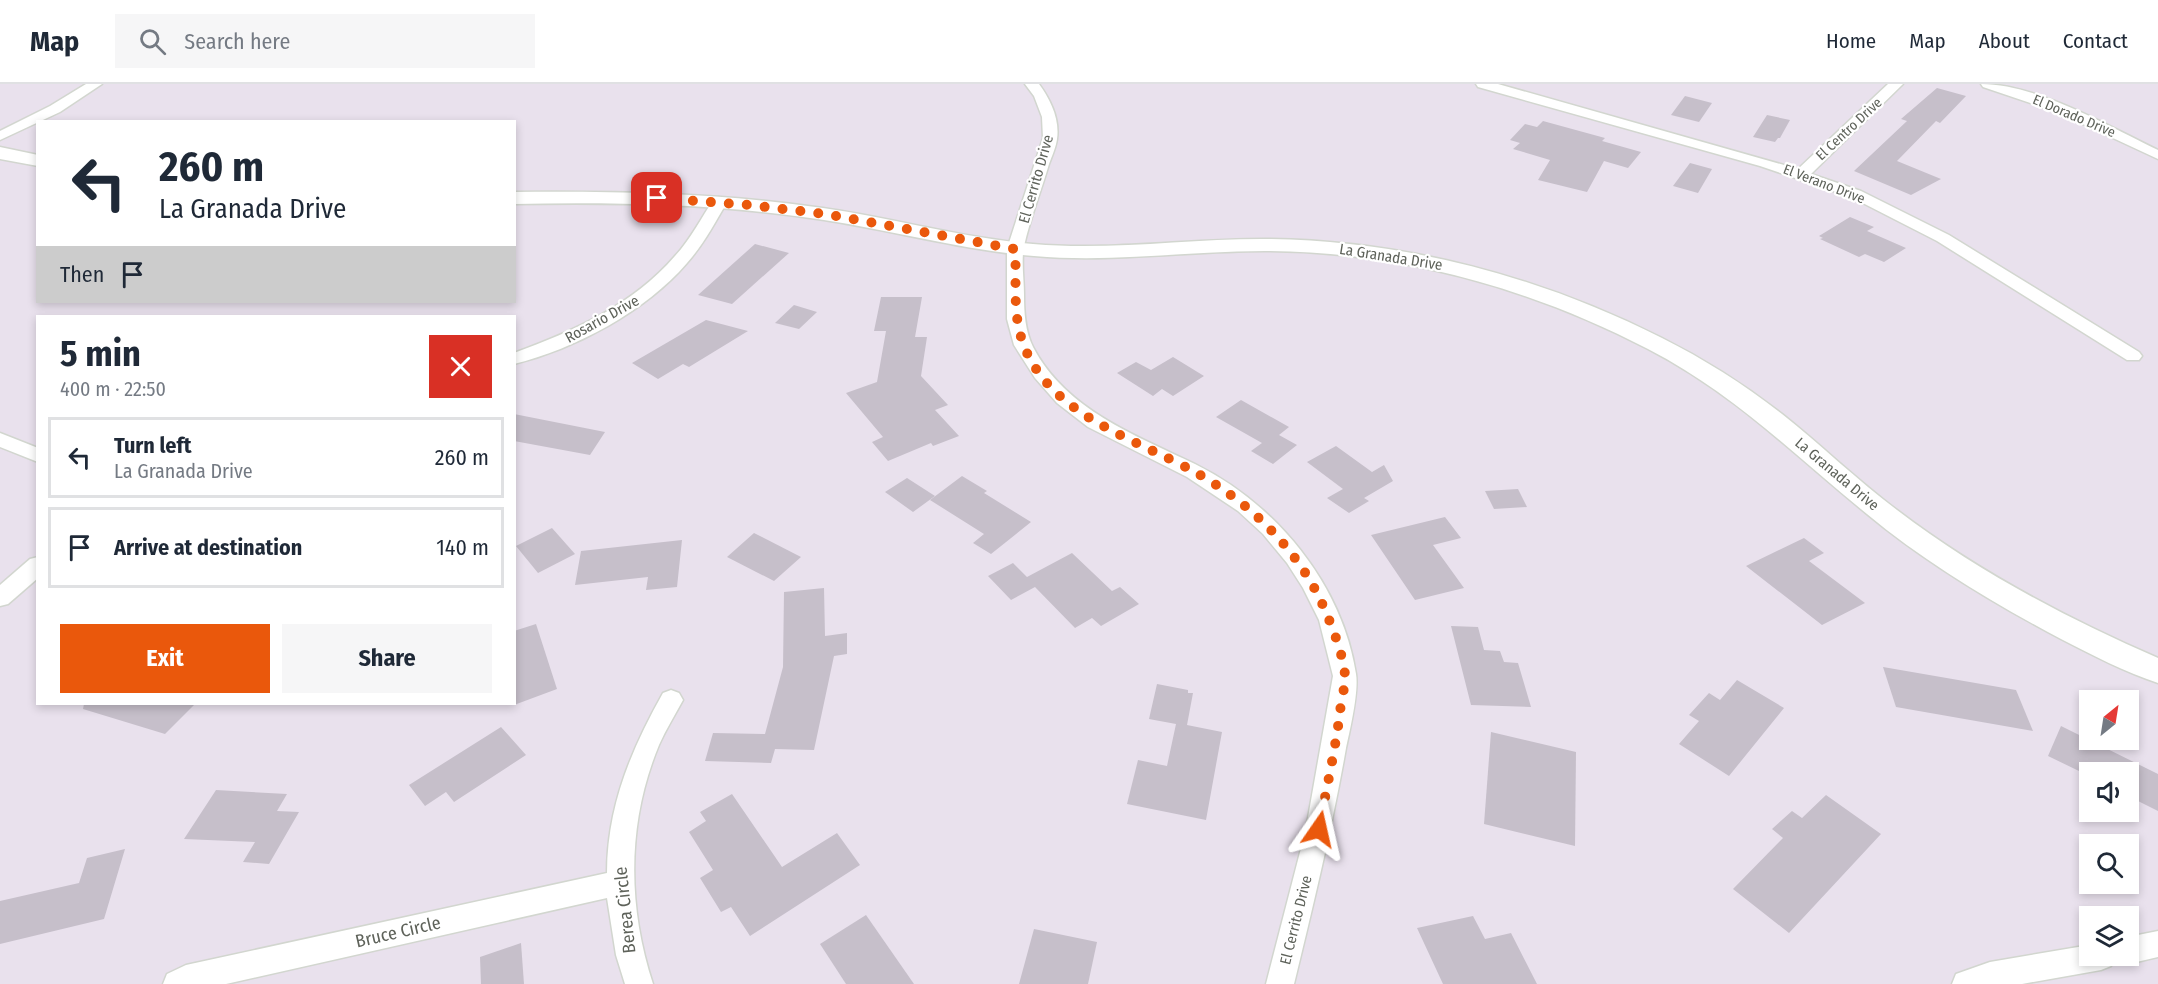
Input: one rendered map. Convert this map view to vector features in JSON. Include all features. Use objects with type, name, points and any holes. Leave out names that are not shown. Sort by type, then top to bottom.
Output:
[{"type":"street","points":[[0,136],[55,110],[94,84]]},
{"type":"street","name":"El Cerrito Drive","points":[[1032,84],[1041,96],[1049,117],[1050,138],[1015,249],[1016,319],[1023,345],[1041,374],[1064,399],[1095,423],[1194,472],[1245,506],[1270,529],[1295,558],[1313,585],[1330,620],[1345,676],[1319,829],[1280,984]]},
{"type":"street","name":"El Verano Drive","points":[[1483,84],[1802,174],[1856,194],[1912,221],[2133,356]]},
{"type":"street","name":"El Centro Drive","points":[[1802,174],[1896,84]]},
{"type":"street","name":"El Dorado Drive","points":[[1988,84],[2062,109],[2158,155]]},
{"type":"street","points":[[0,153],[36,161]]},
{"type":"street","name":"La Granada Drive","points":[[516,198],[636,197],[719,202],[825,214],[1015,249],[1067,253],[1110,254],[1258,245],[1326,247],[1431,262],[1481,274],[1527,288],[1618,325],[1704,371],[1775,421],[1863,498],[1943,556],[2066,628],[2158,671]]},
{"type":"street","name":"Rosario Drive","points":[[516,358],[595,327],[639,300],[672,273],[688,254],[719,202]]},
{"type":"street","points":[[0,439],[36,455]]},
{"type":"street","points":[[0,598],[36,567]]},
{"type":"street","name":"Berea Circle","points":[[639,984],[629,959],[619,883],[622,836],[633,786],[647,745],[671,700]]},
{"type":"street","name":"Bruce Circle","points":[[177,984],[198,977],[619,883]]},
{"type":"street","points":[[2139,948],[2158,944]]},
{"type":"street","points":[[1966,984],[1990,976],[2079,960]]},
{"type":"building","points":[[1937,88],[1966,96],[1940,123],[1936,121],[1897,161],[1941,179],[1911,195],[1854,171],[1907,121],[1901,119]]},
{"type":"building","points":[[1685,96],[1712,103],[1699,122],[1671,115]]},
{"type":"building","points":[[1767,115],[1790,120],[1780,138],[1775,142],[1753,137]]},
{"type":"building","points":[[1543,121],[1605,138],[1602,141],[1641,152],[1628,168],[1604,161],[1587,192],[1538,180],[1550,160],[1513,149],[1520,143],[1510,140],[1525,124],[1537,127]]},
{"type":"building","points":[[1690,163],[1712,169],[1698,193],[1673,186]]},
{"type":"building","points":[[1850,217],[1874,227],[1867,231],[1906,248],[1884,262],[1865,254],[1859,257],[1820,239],[1823,238],[1819,236]]},
{"type":"building","points":[[755,244],[789,253],[732,304],[698,295]]},
{"type":"building","points":[[881,297],[922,297],[915,337],[927,337],[921,376],[948,405],[935,410],[959,436],[933,446],[931,443],[888,461],[872,442],[883,437],[846,393],[877,382],[886,331],[874,331]]},
{"type":"building","points":[[794,305],[817,312],[799,329],[775,323]]},
{"type":"building","points":[[706,320],[748,331],[689,367],[683,364],[658,379],[632,363]]},
{"type":"building","points":[[1173,357],[1204,376],[1173,396],[1162,389],[1153,396],[1117,373],[1136,362],[1151,370]]},
{"type":"building","points":[[1241,400],[1289,427],[1279,435],[1297,445],[1273,464],[1251,451],[1262,443],[1216,417]]},
{"type":"building","points":[[516,414],[605,432],[590,455],[516,441]]},
{"type":"building","points":[[1336,446],[1372,472],[1384,465],[1393,481],[1364,498],[1369,501],[1349,513],[1327,498],[1343,489],[1307,462]]},
{"type":"building","points":[[962,476],[987,491],[984,493],[1031,522],[991,554],[973,543],[984,534],[930,500]]},
{"type":"building","points":[[907,478],[935,496],[913,512],[885,492]]},
{"type":"building","points":[[1518,489],[1527,507],[1494,509],[1485,491]]},
{"type":"building","points":[[1445,517],[1461,538],[1433,545],[1464,588],[1415,600],[1371,535]]},
{"type":"building","points":[[552,528],[575,554],[538,573],[516,546]]},
{"type":"building","points":[[754,533],[801,557],[774,581],[727,557]]},
{"type":"building","points":[[1804,538],[1824,553],[1809,561],[1865,603],[1822,625],[1746,566]]},
{"type":"building","points":[[682,540],[677,587],[646,590],[648,577],[575,585],[581,551]]},
{"type":"building","points":[[1072,553],[1112,591],[1120,587],[1139,604],[1101,626],[1092,618],[1075,628],[1035,587],[1011,600],[988,576],[1013,563],[1027,577]]},
{"type":"building","points":[[824,588],[825,636],[847,633],[847,654],[834,656],[814,750],[775,749],[771,763],[705,761],[713,733],[765,734],[783,667],[784,592]]},
{"type":"building","points":[[536,624],[557,689],[516,704],[516,630]]},
{"type":"building","points":[[1451,626],[1478,627],[1484,650],[1500,651],[1504,662],[1518,663],[1531,707],[1471,705]]},
{"type":"building","points":[[1883,667],[2016,690],[2033,731],[1896,707]]},
{"type":"building","points":[[1737,680],[1784,708],[1729,776],[1679,744],[1699,721],[1689,715],[1709,693],[1720,700]]},
{"type":"building","points":[[1157,684],[1193,693],[1187,725],[1222,732],[1206,820],[1127,804],[1138,760],[1167,766],[1176,724],[1149,719]]},
{"type":"building","points":[[84,705],[194,705],[165,734],[83,709]]},
{"type":"building","points":[[2061,726],[2079,735],[2079,750],[2110,750],[2134,762],[2079,762],[2079,771],[2048,756]]},
{"type":"building","points":[[501,727],[526,755],[454,802],[446,792],[425,806],[409,785]]},
{"type":"building","points":[[1491,732],[1576,752],[1575,846],[1484,824]]},
{"type":"building","points":[[2139,765],[2158,774],[2158,811],[2139,802]]},
{"type":"building","points":[[216,790],[287,794],[277,811],[299,812],[269,864],[243,862],[255,842],[184,839]]},
{"type":"building","points":[[732,794],[782,867],[837,833],[860,865],[750,936],[731,907],[721,912],[700,878],[713,870],[689,832],[706,821],[700,812]]},
{"type":"building","points":[[1826,795],[1881,834],[1789,933],[1733,889],[1783,838],[1772,829],[1792,811],[1802,818]]},
{"type":"building","points":[[125,849],[104,919],[0,944],[0,901],[79,883],[87,858]]},
{"type":"building","points":[[866,915],[914,984],[846,984],[820,944]]},
{"type":"building","points":[[1473,916],[1485,939],[1511,933],[1537,984],[1443,984],[1417,928]]},
{"type":"building","points":[[1034,929],[1097,942],[1088,984],[1019,984]]},
{"type":"building","points":[[521,943],[524,984],[481,984],[480,957]]},
{"type":"route","points":[[657,198],[825,214],[1015,249],[1016,319],[1023,345],[1041,374],[1064,399],[1095,423],[1194,472],[1245,506],[1270,529],[1295,558],[1313,585],[1330,620],[1345,676],[1319,829]]}]
